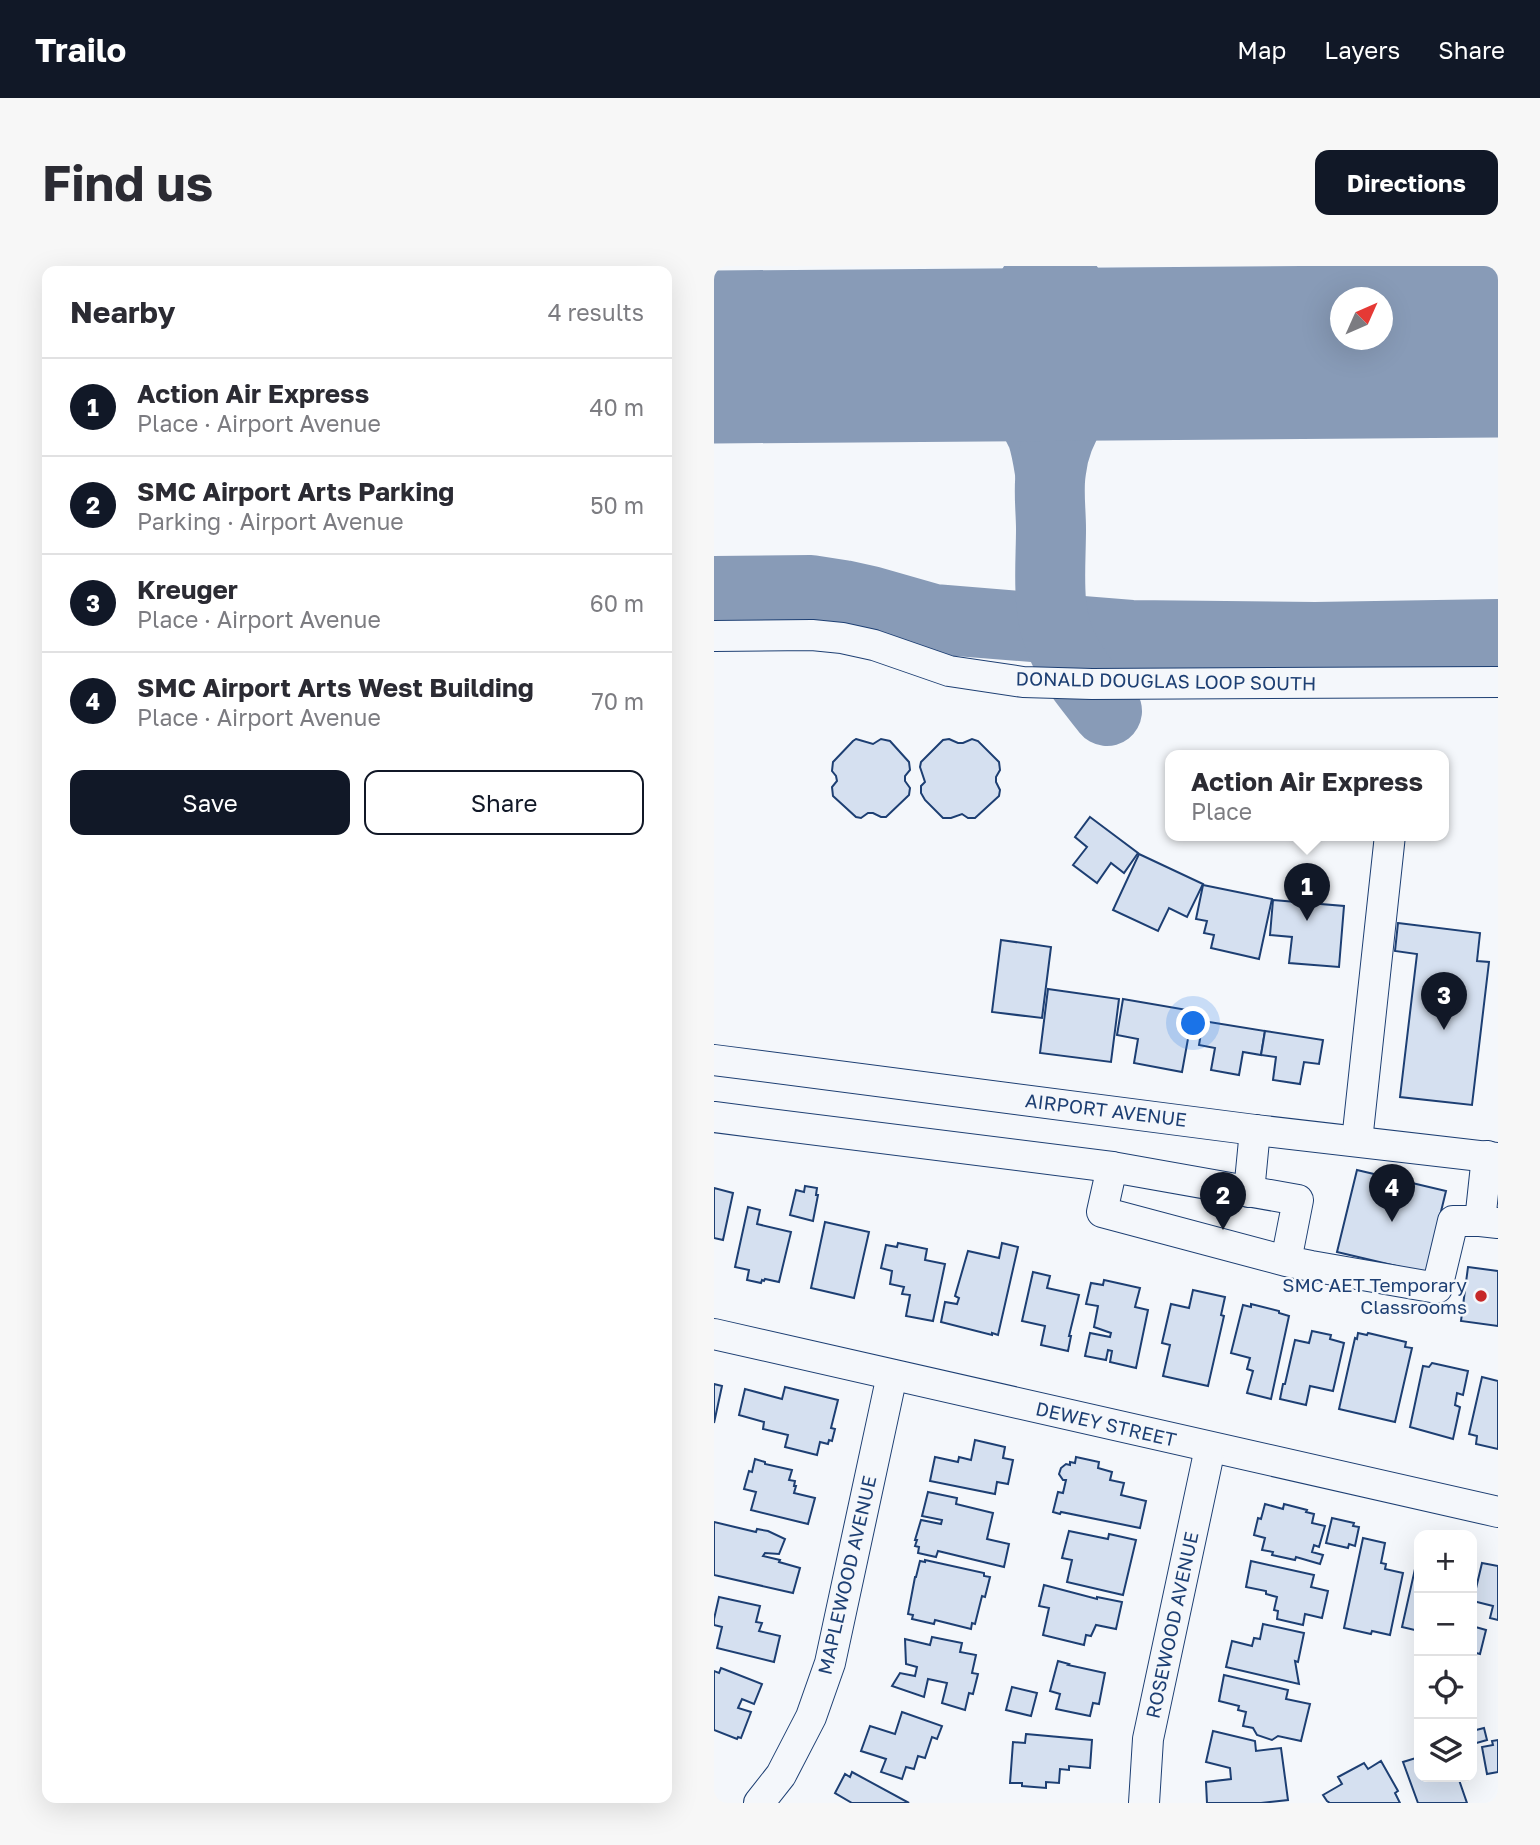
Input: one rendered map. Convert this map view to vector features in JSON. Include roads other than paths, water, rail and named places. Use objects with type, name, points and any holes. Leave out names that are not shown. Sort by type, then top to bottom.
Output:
[{"type":"street","name":"DONALD DOUGLAS LOOP SOUTH","points":[[714,636],[812,635],[842,638],[874,645],[949,671],[1023,682],[1498,682]]},
{"type":"street","points":[[1357,1141],[1389,841]]},
{"type":"street","name":"AIRPORT AVENUE","points":[[714,1060],[1255,1130],[1492,1157]]},
{"type":"street","points":[[714,1117],[1112,1167],[1298,1200],[1286,1261]]},
{"type":"street","points":[[1249,1192],[1255,1130]]},
{"type":"street","points":[[1112,1167],[1102,1212],[1286,1261],[1437,1288],[1453,1221],[1489,1222],[1492,1157]]},
{"type":"street","name":"DEWEY STREET","points":[[714,1334],[1498,1512]]},
{"type":"street","name":"MAPLEWOOD AVENUE","points":[[759,1803],[781,1775],[811,1717],[830,1663],[892,1375]]},
{"type":"street","name":"ROSEWOOD AVENUE","points":[[1144,1803],[1147,1739],[1210,1448]]},
{"type":"place","name":"Action Air Express","points":[[1307,921]]},
{"type":"place","name":"Kreuger","points":[[1444,1030]]},
{"type":"place","name":"SMC Airport Arts West Building","points":[[1392,1222]]},
{"type":"place","name":"SMC Airport Arts Parking","points":[[1223,1230]]},
{"type":"place","name":"SMC AET Temporary Classrooms","points":[[1481,1296]]}]
